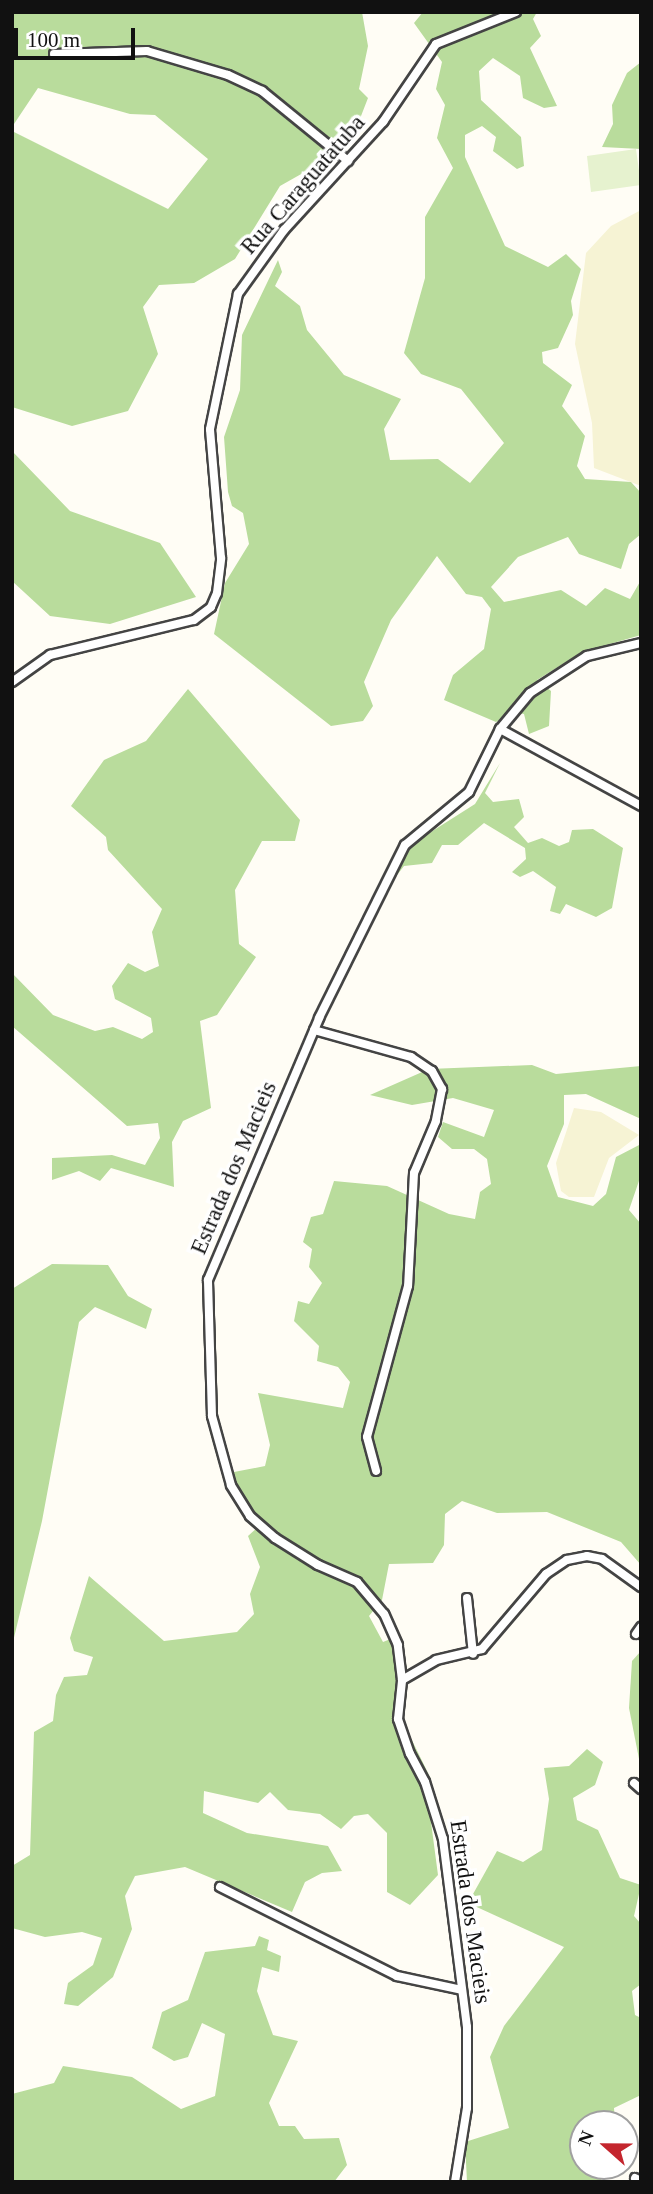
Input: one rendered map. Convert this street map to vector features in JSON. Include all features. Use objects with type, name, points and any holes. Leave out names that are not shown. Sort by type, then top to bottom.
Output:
[{"type":"street","name":"Rua Caraguatatuba","points":[[12,682],[50,655],[194,620],[211,607],[219,586],[220,558],[210,429],[234,303],[284,230],[383,122],[436,44],[516,12]]},
{"type":"street","points":[[54,54],[147,51],[228,75],[262,91],[348,161]]},
{"type":"street","name":"Estrada dos Macieis","points":[[455,2182],[469,2081],[462,1990],[443,1839],[425,1782],[410,1754],[398,1718],[402,1680],[391,1627],[369,1594],[350,1578],[290,1548],[250,1516],[225,1472],[212,1416],[207,1351],[211,1268],[314,1030],[396,859],[414,835],[470,792],[500,729],[530,693],[560,670],[587,656],[641,643]]},
{"type":"street","points":[[500,729],[641,806]]},
{"type":"street","points":[[314,1030],[411,1057],[432,1071],[442,1089],[436,1121],[414,1173],[408,1286],[367,1437],[376,1471]]},
{"type":"street","points":[[402,1680],[436,1660],[473,1654],[494,1639],[546,1574],[567,1560],[587,1556],[602,1559],[641,1587]]},
{"type":"street","points":[[467,1598],[473,1654]]},
{"type":"street","points":[[220,1887],[397,1976],[462,1990]]},
{"type":"shaded area","points":[[641,210],[641,486],[594,468],[592,423],[575,344],[586,253],[611,226]]},
{"type":"shaded area","points":[[574,1108],[601,1112],[639,1135],[609,1158],[594,1197],[569,1197],[561,1191],[556,1163]]},
{"type":"green space","points":[[12,12],[362,12],[368,46],[359,89],[368,98],[349,147],[280,186],[235,259],[194,283],[159,285],[143,307],[158,354],[128,411],[72,426],[12,407],[12,131],[168,209],[208,159],[155,115],[130,114],[38,88],[12,127]]},
{"type":"green space","points":[[423,12],[537,12],[533,19],[541,36],[530,48],[557,106],[544,108],[523,98],[520,76],[493,58],[479,71],[481,100],[521,137],[524,166],[517,169],[493,151],[496,137],[482,126],[465,135],[465,157],[505,246],[548,267],[566,254],[581,269],[571,301],[573,315],[558,348],[542,352],[543,363],[572,385],[562,406],[585,436],[577,466],[585,479],[631,482],[641,493],[641,534],[629,544],[621,569],[579,554],[568,537],[518,557],[491,587],[504,602],[561,590],[586,606],[605,588],[630,599],[641,580],[641,635],[582,652],[537,680],[551,691],[549,726],[529,734],[524,714],[513,712],[496,722],[444,700],[453,675],[484,649],[491,609],[482,597],[466,594],[437,556],[391,620],[364,682],[373,706],[363,721],[331,726],[214,634],[225,583],[249,544],[243,513],[232,506],[228,492],[224,437],[240,390],[242,335],[278,260],[282,272],[275,286],[300,306],[307,330],[344,375],[401,399],[384,429],[390,460],[438,459],[470,483],[504,443],[461,389],[421,374],[404,353],[425,278],[425,217],[453,168],[437,138],[445,105],[436,89],[442,62],[414,23]]},
{"type":"green space","points":[[641,62],[641,149],[602,147],[613,124],[612,105],[627,73]]},
{"type":"green space","points":[[636,149],[641,185],[591,192],[587,156]]},
{"type":"green space","points":[[12,451],[70,511],[160,543],[196,597],[110,624],[50,616],[12,581]]},
{"type":"green space","points":[[188,689],[300,820],[295,841],[262,841],[235,890],[239,944],[256,957],[217,1015],[200,1021],[211,1108],[183,1121],[172,1142],[174,1187],[111,1168],[100,1181],[79,1171],[52,1180],[52,1158],[112,1155],[145,1165],[160,1138],[158,1123],[127,1126],[12,1026],[12,973],[53,1015],[95,1031],[113,1027],[142,1039],[153,1032],[151,1018],[115,999],[112,986],[128,963],[145,972],[159,966],[152,932],[162,909],[108,850],[106,837],[71,806],[104,760],[146,741]]},
{"type":"green space","points":[[500,763],[485,793],[493,802],[519,799],[524,817],[514,827],[528,843],[542,838],[559,846],[569,842],[572,830],[593,829],[623,848],[612,908],[596,917],[566,904],[560,914],[550,911],[556,887],[533,871],[520,877],[512,872],[526,859],[525,848],[484,823],[458,845],[442,845],[432,863],[404,866],[391,883],[412,844],[475,804]]},
{"type":"green space","points":[[532,1065],[556,1074],[641,1066],[641,1119],[586,1094],[564,1095],[564,1124],[547,1166],[558,1197],[593,1206],[606,1194],[616,1157],[641,1144],[641,1175],[629,1210],[641,1224],[641,1565],[621,1542],[547,1512],[497,1513],[462,1501],[445,1514],[444,1545],[433,1563],[389,1564],[382,1600],[369,1616],[383,1642],[398,1636],[409,1676],[400,1716],[431,1779],[429,1807],[438,1875],[410,1905],[387,1892],[387,1833],[368,1814],[354,1816],[341,1829],[320,1814],[288,1810],[270,1792],[258,1803],[204,1791],[203,1813],[247,1833],[328,1846],[342,1871],[322,1873],[305,1882],[292,1912],[185,1867],[135,1876],[125,1896],[132,1929],[113,1977],[78,2006],[64,2004],[68,1983],[93,1965],[102,1938],[82,1932],[45,1937],[12,1928],[12,1866],[30,1855],[34,1732],[53,1721],[56,1695],[64,1677],[87,1675],[93,1657],[74,1651],[70,1638],[89,1576],[164,1641],[237,1632],[254,1614],[250,1594],[260,1567],[248,1536],[258,1527],[236,1494],[234,1472],[265,1466],[270,1445],[258,1393],[343,1408],[350,1382],[338,1367],[317,1361],[319,1346],[294,1321],[298,1301],[309,1304],[322,1283],[309,1267],[312,1249],[303,1242],[311,1217],[323,1214],[334,1181],[387,1186],[449,1214],[475,1219],[480,1192],[491,1184],[487,1159],[474,1149],[452,1149],[438,1137],[443,1122],[484,1137],[494,1110],[453,1098],[412,1105],[370,1095],[429,1069]]},
{"type":"green space","points":[[52,1264],[108,1265],[128,1296],[152,1309],[146,1329],[95,1307],[79,1322],[42,1521],[12,1646],[12,1289]]},
{"type":"green space","points":[[641,1651],[641,1769],[629,1708],[632,1661]]},
{"type":"green space","points":[[587,1749],[603,1762],[595,1785],[573,1798],[577,1820],[598,1830],[620,1878],[641,1885],[634,1916],[641,1924],[641,1984],[632,1991],[635,2015],[641,2018],[641,2095],[614,2110],[569,2110],[569,2180],[601,2182],[467,2182],[465,2142],[509,2128],[490,2057],[504,2026],[564,1947],[468,1903],[497,1851],[523,1862],[542,1850],[549,1799],[544,1768],[569,1766]]},
{"type":"green space","points":[[259,1936],[269,1940],[267,1950],[281,1956],[279,1972],[262,1967],[257,1991],[273,2035],[298,2041],[269,2103],[279,2126],[295,2126],[304,2139],[339,2138],[347,2165],[334,2182],[12,2182],[12,2094],[54,2083],[63,2066],[132,2077],[181,2109],[215,2096],[225,2034],[202,2023],[188,2057],[174,2061],[152,2048],[162,2012],[188,2000],[205,1952],[255,1946]]}]
